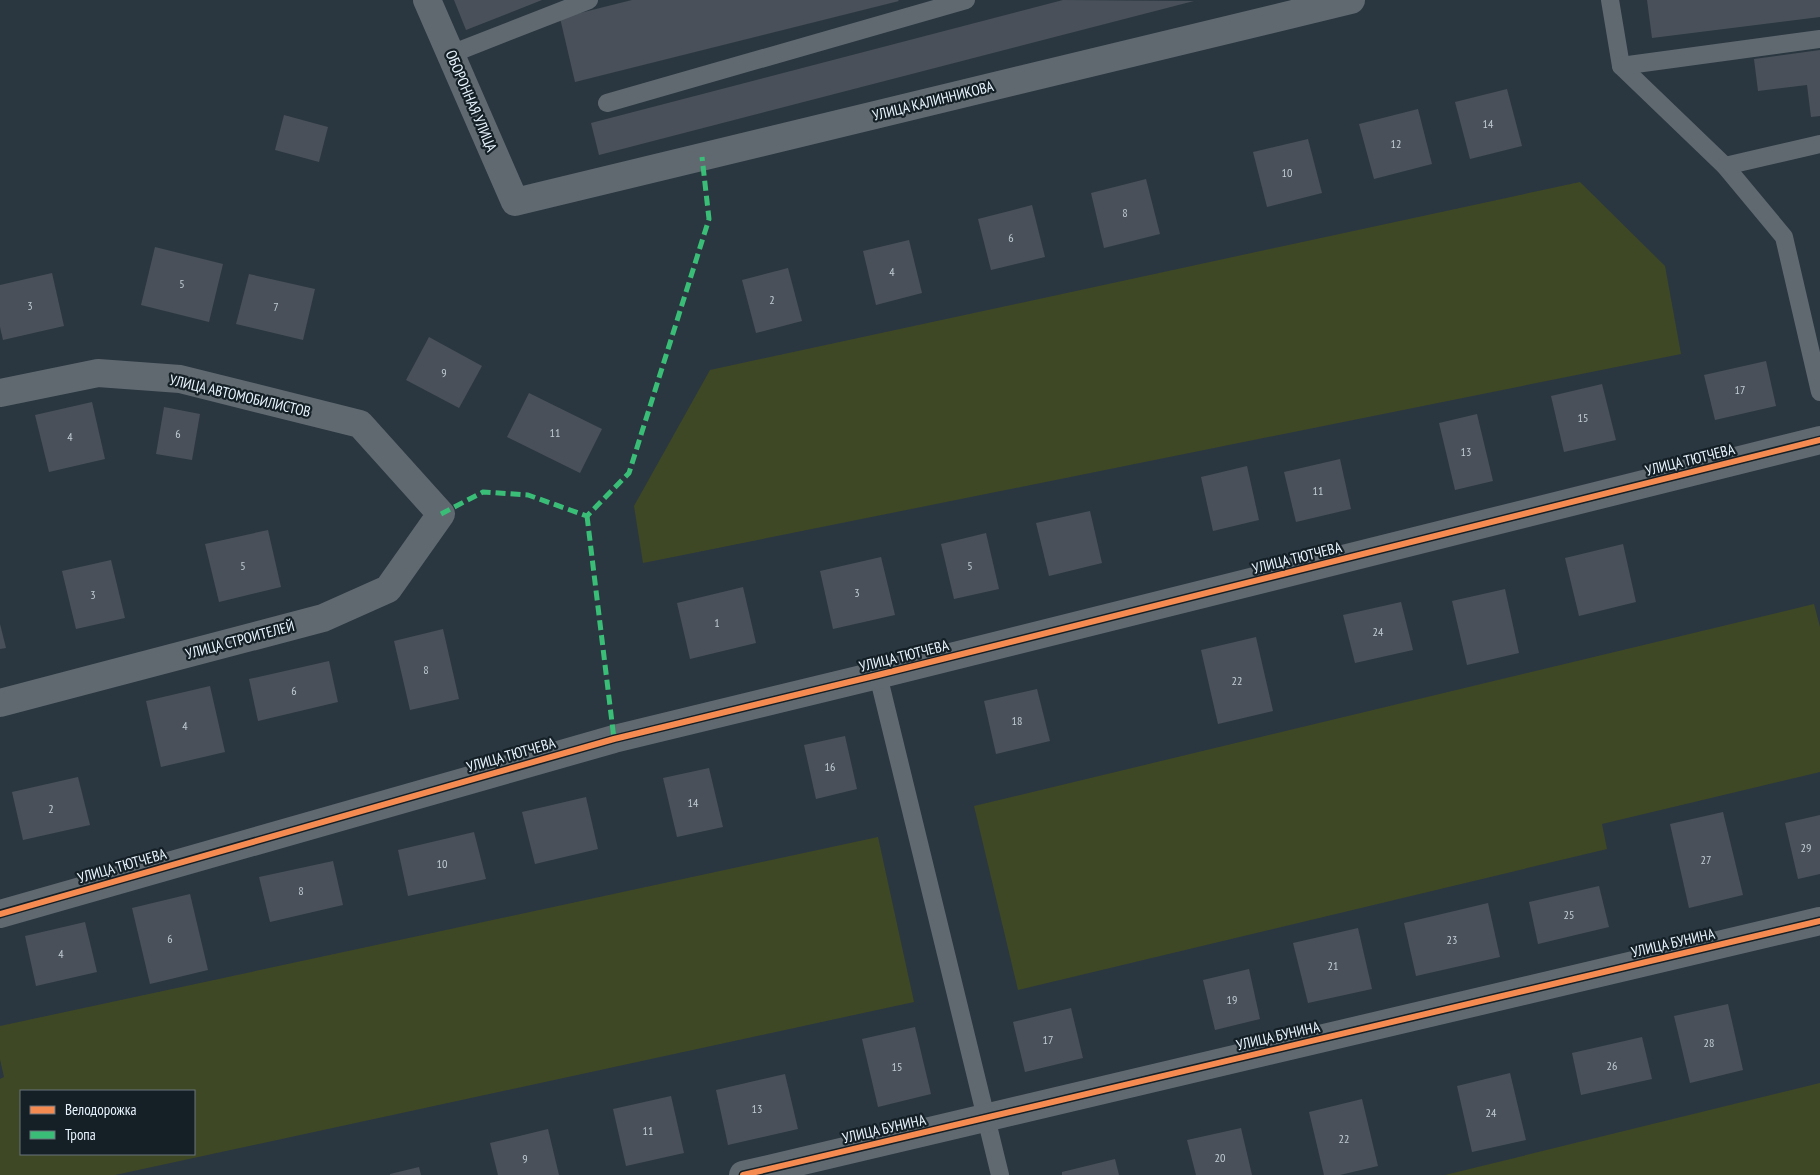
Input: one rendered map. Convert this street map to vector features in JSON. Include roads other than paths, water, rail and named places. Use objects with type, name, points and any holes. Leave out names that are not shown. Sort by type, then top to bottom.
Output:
[{"type":"street","name":"ОБОРОННАЯ УЛИЦА","points":[[427,0],[515,202]]},
{"type":"street","name":"УЛИЦА КАЛИННИКОВА","points":[[515,202],[1351,0]]},
{"type":"street","name":"УЛИЦА АВТОМОБИЛИСТОВ","points":[[0,392],[98,373],[180,379],[360,424],[441,514]]},
{"type":"street","name":"УЛИЦА ТЮТЧЕВА","points":[[0,914],[614,738],[878,676],[1820,440]]},
{"type":"street","name":"УЛИЦА СТРОИТЕЛЕЙ","points":[[0,703],[323,618],[388,588],[441,514]]},
{"type":"street","name":"УЛИЦА БУНИНА","points":[[743,1175],[1820,921]]},
{"type":"lane","points":[[451,54],[589,0]]},
{"type":"lane","points":[[607,103],[966,0]]},
{"type":"lane","points":[[1610,0],[1621,66],[1726,166],[1784,238],[1820,392]]},
{"type":"lane","points":[[1621,66],[1820,39]]},
{"type":"lane","points":[[1726,166],[1820,144]]},
{"type":"lane","points":[[878,676],[1000,1175]]}]
